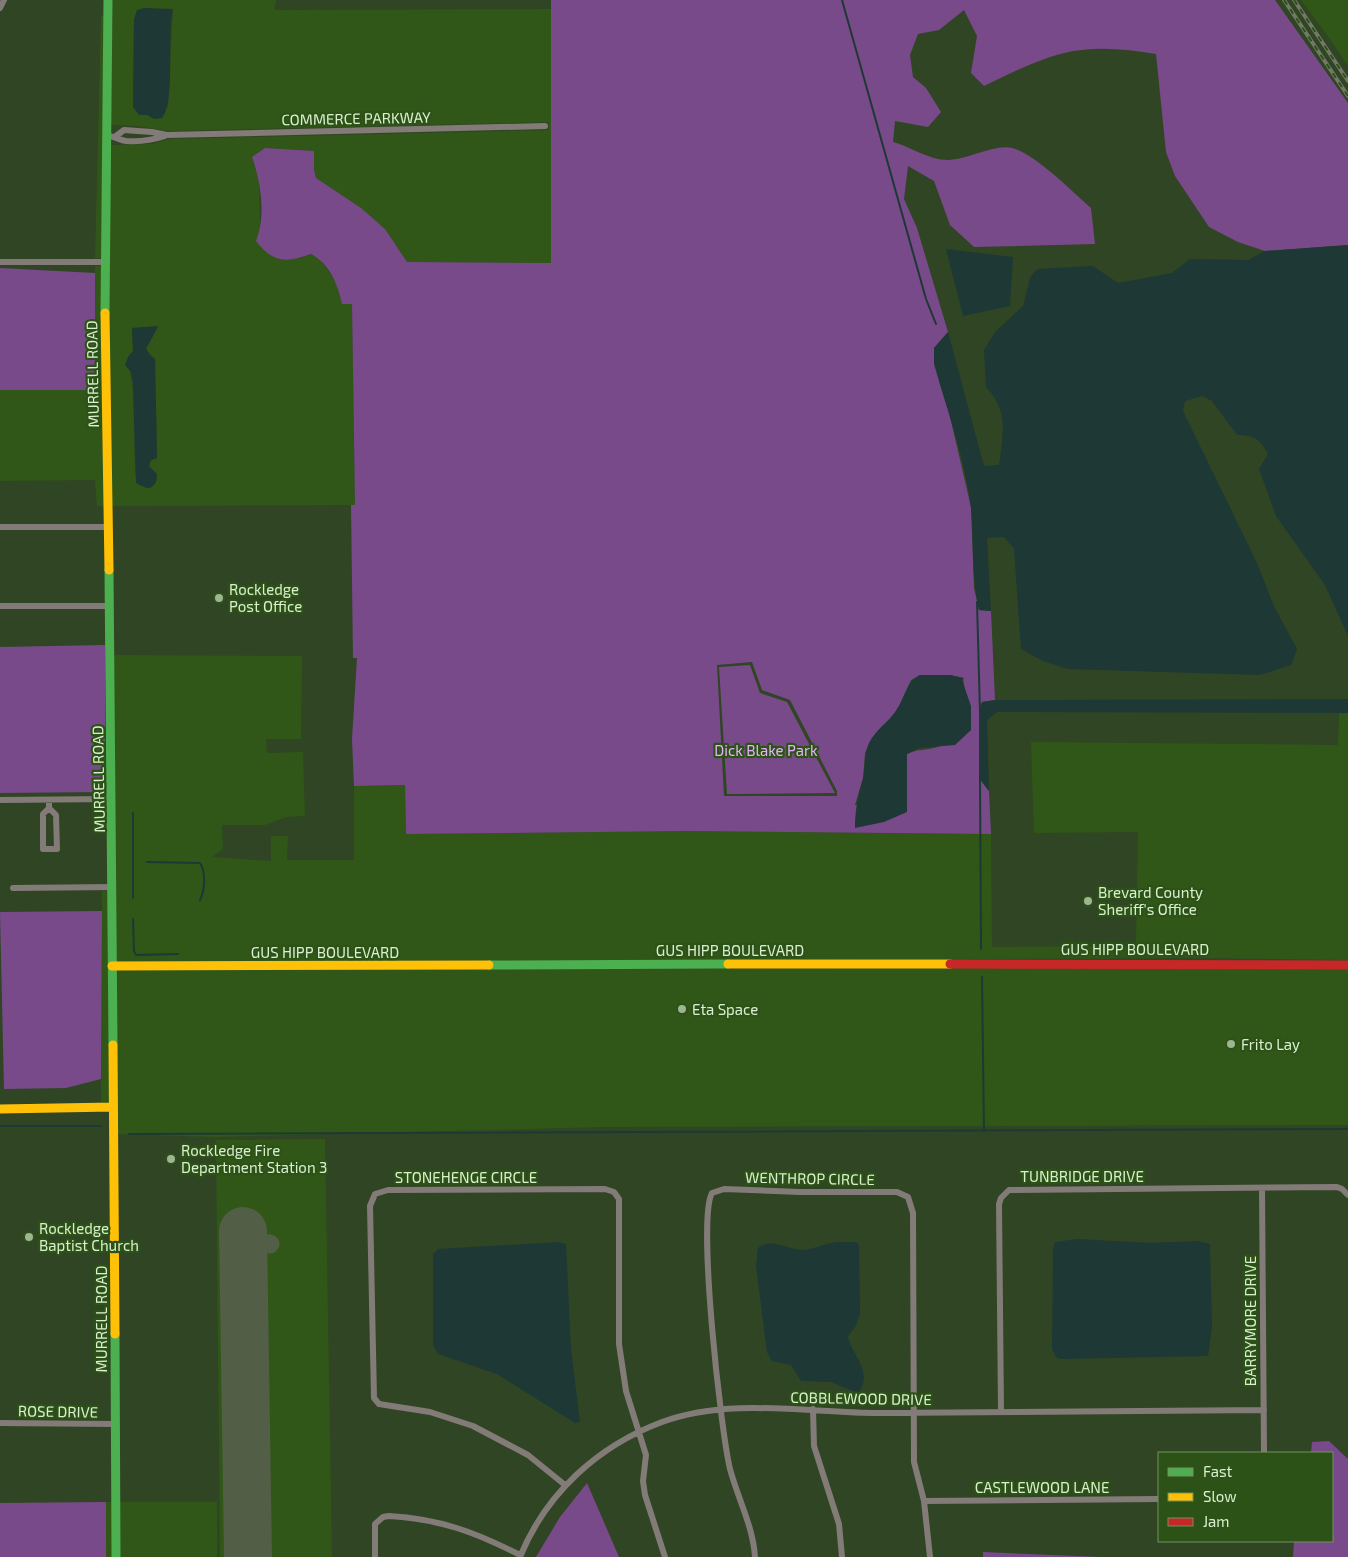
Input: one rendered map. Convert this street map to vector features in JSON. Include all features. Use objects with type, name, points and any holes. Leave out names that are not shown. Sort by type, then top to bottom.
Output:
[{"type":"street","points":[[0,8],[4,0]]},
{"type":"street","name":"MURRELL ROAD","points":[[108,0],[112,136],[104,262],[113,887],[116,1557]]},
{"type":"street","name":"COMMERCE PARKWAY","points":[[112,136],[124,130],[167,135],[545,126]]},
{"type":"street","name":"COMMERCE PARKWAY","points":[[112,136],[124,141],[150,140],[167,135]]},
{"type":"street","points":[[0,262],[104,262]]},
{"type":"street","points":[[0,526],[108,526]]},
{"type":"street","points":[[0,606],[108,606]]},
{"type":"street","points":[[0,800],[112,799]]},
{"type":"street","points":[[49,800],[50,808],[56,815],[57,849],[43,849],[43,814],[50,808]]},
{"type":"street","points":[[13,888],[113,887]]},
{"type":"street","name":"GUS HIPP BOULEVARD","points":[[112,966],[1199,962],[1348,965]]},
{"type":"street","points":[[0,1108],[113,1107]]},
{"type":"street","name":"TUNBRIDGE DRIVE","points":[[1001,1411],[999,1204],[1004,1194],[1014,1188],[1337,1188],[1342,1189],[1348,1195]]},
{"type":"street","name":"BARRYMORE DRIVE","points":[[1262,1188],[1264,1452]]},
{"type":"street","name":"STONEHENGE CIRCLE","points":[[565,1486],[528,1455],[473,1426],[430,1412],[378,1404],[374,1398],[370,1206],[375,1194],[388,1190],[605,1189],[614,1192],[620,1206],[619,1344],[626,1391],[639,1432]]},
{"type":"street","name":"WENTHROP CIRCLE","points":[[722,1410],[708,1277],[707,1206],[712,1193],[724,1189],[800,1192],[897,1192],[908,1198],[913,1213],[913,1412]]},
{"type":"street","points":[[813,1409],[814,1446],[839,1524],[842,1557]]},
{"type":"street","name":"COBBLEWOOD DRIVE","points":[[520,1556],[532,1531],[565,1486],[611,1447],[639,1432],[687,1415],[722,1410],[813,1409],[866,1413],[1264,1410]]},
{"type":"street","points":[[722,1410],[731,1470],[752,1536],[755,1557]]},
{"type":"street","points":[[913,1412],[914,1462],[924,1501],[930,1557]]},
{"type":"street","name":"ROSE DRIVE","points":[[0,1423],[116,1424]]},
{"type":"street","points":[[639,1432],[646,1455],[643,1481],[645,1495],[665,1557]]},
{"type":"street","name":"CASTLEWOOD LANE","points":[[924,1501],[1158,1499]]},
{"type":"street","points":[[374,1557],[375,1524],[383,1516],[424,1519],[452,1525],[483,1536],[520,1556]]},
{"type":"shaded area","points":[[112,0],[276,0],[274,10],[551,9],[551,263],[407,262],[385,229],[361,208],[316,178],[313,151],[265,148],[252,157],[259,178],[260,231],[298,259],[311,254],[320,259],[338,285],[342,304],[352,304],[355,505],[111,506],[108,236],[111,145],[152,144],[170,139],[548,130],[549,122],[170,131],[136,126],[111,125]],"holes":[[[173,9],[168,107],[154,119],[133,107],[134,20],[137,10]],[[158,327],[146,349],[155,359],[157,458],[151,460],[149,466],[152,471],[152,488],[147,488],[138,485],[135,470],[133,391],[128,357],[133,351],[132,328]]]},
{"type":"shaded area","points":[[1301,0],[1348,0],[1348,66],[1332,42]]},
{"type":"shaded area","points":[[105,15],[101,258],[95,258],[101,16]]},
{"type":"shaded area","points":[[95,266],[101,266],[104,506],[97,506],[95,480],[0,481],[0,390],[94,390]]},
{"type":"shaded area","points":[[113,655],[302,656],[301,739],[266,739],[267,753],[303,752],[305,816],[286,817],[265,825],[222,825],[223,849],[212,857],[271,861],[271,836],[288,836],[287,860],[354,860],[354,786],[405,785],[406,834],[686,831],[991,834],[992,947],[1136,946],[1138,832],[1034,833],[1031,742],[1338,745],[1339,713],[1348,713],[1348,960],[1199,958],[116,962]]},
{"type":"shaded area","points":[[102,891],[110,891],[109,1103],[101,1103]]},
{"type":"shaded area","points":[[1199,967],[1348,969],[1348,1125],[602,1127],[215,1137],[117,1134],[116,970]]},
{"type":"shaded area","points":[[325,1139],[332,1557],[220,1557],[216,1140]]},
{"type":"shaded area","points":[[106,1502],[112,1502],[113,1557],[106,1557]]},
{"type":"shaded area","points":[[120,1502],[217,1502],[217,1557],[120,1557]]},
{"type":"green space","points":[[551,0],[1275,0],[1348,103],[1348,245],[1265,251],[1238,242],[1209,227],[1175,176],[1166,152],[1156,54],[1110,49],[1070,52],[1032,64],[984,86],[971,73],[977,36],[964,10],[939,30],[918,34],[910,55],[913,77],[926,88],[941,112],[928,127],[895,121],[893,142],[927,156],[948,160],[1005,147],[1021,151],[1042,165],[1091,208],[1095,244],[974,247],[950,225],[934,181],[908,166],[904,199],[917,228],[948,332],[934,348],[971,507],[974,588],[979,610],[991,611],[995,700],[982,702],[979,778],[989,791],[991,834],[686,831],[406,834],[405,785],[354,786],[352,739],[357,658],[353,658],[351,505],[355,505],[352,304],[342,304],[332,276],[318,258],[311,254],[294,259],[280,259],[268,254],[256,241],[262,210],[258,177],[252,157],[265,148],[314,151],[316,178],[361,208],[385,229],[407,262],[551,263]],"holes":[[[752,662],[762,690],[790,700],[837,791],[837,796],[724,796],[717,665]],[[920,675],[950,675],[963,678],[971,730],[958,739],[944,745],[907,754],[907,812],[855,805],[863,778],[865,753],[872,738],[889,722],[911,680]]]},
{"type":"green space","points":[[0,268],[95,273],[95,390],[0,390]]},
{"type":"green space","points":[[105,645],[105,792],[0,793],[0,647]]},
{"type":"green space","name":"Dick Blake Park","points":[[750,665],[760,693],[787,702],[835,793],[727,794],[719,667]]},
{"type":"green space","points":[[102,911],[101,1079],[66,1088],[4,1089],[0,912]]},
{"type":"green space","points":[[1329,1441],[1348,1459],[1348,1557],[1293,1557],[1294,1542],[1333,1542],[1333,1452],[1311,1452],[1312,1442]]},
{"type":"green space","points":[[587,1483],[619,1557],[536,1557],[560,1517]]},
{"type":"green space","points":[[106,1502],[106,1557],[0,1557],[0,1503]]},
{"type":"green space","points":[[983,1552],[1101,1557],[983,1557]]},
{"type":"water","points":[[144,8],[173,9],[170,35],[169,98],[162,118],[154,119],[148,115],[139,115],[133,107],[134,20],[137,10]]},
{"type":"water","points":[[1348,245],[1348,636],[1325,585],[1276,516],[1259,469],[1268,454],[1265,449],[1259,441],[1252,437],[1237,435],[1212,401],[1202,396],[1185,401],[1183,411],[1257,563],[1274,606],[1297,649],[1291,665],[1260,675],[1068,669],[1043,661],[1021,649],[1014,549],[1004,537],[987,538],[991,611],[979,610],[976,597],[971,508],[968,490],[960,453],[934,364],[934,348],[948,332],[984,466],[999,465],[1003,423],[998,405],[986,387],[984,350],[995,332],[1023,306],[1030,278],[1037,269],[1093,266],[1118,283],[1172,273],[1190,259],[1248,260],[1265,251]]},
{"type":"water","points":[[946,249],[1013,257],[1010,306],[963,316]]},
{"type":"water","points":[[158,326],[146,349],[150,356],[155,359],[157,458],[151,460],[149,466],[157,474],[156,482],[152,487],[147,488],[136,483],[133,382],[131,372],[125,365],[133,351],[132,328]]},
{"type":"water","points":[[920,675],[950,675],[964,678],[962,680],[971,706],[971,730],[955,745],[919,748],[907,754],[907,812],[884,822],[855,828],[857,803],[869,743],[896,711],[912,681]]},
{"type":"water","points":[[1348,699],[1348,713],[997,712],[987,720],[989,791],[979,778],[979,711],[982,702],[995,700]]},
{"type":"water","points":[[1077,1239],[1150,1243],[1198,1241],[1210,1244],[1212,1328],[1208,1356],[1061,1359],[1056,1357],[1052,1349],[1053,1249],[1055,1242]]},
{"type":"water","points":[[559,1242],[566,1244],[571,1349],[580,1422],[575,1423],[497,1374],[438,1354],[433,1345],[433,1254],[438,1249]]},
{"type":"water","points":[[838,1242],[856,1242],[859,1245],[860,1314],[855,1327],[848,1336],[863,1370],[863,1385],[858,1393],[831,1382],[801,1381],[791,1365],[772,1361],[767,1352],[756,1266],[758,1248],[763,1245],[774,1244],[803,1250]]},
{"type":"waterway","points":[[842,0],[926,299],[936,324]]},
{"type":"waterway","points":[[977,602],[980,712]]},
{"type":"waterway","points":[[980,777],[981,949]]},
{"type":"waterway","points":[[133,813],[133,898]]},
{"type":"waterway","points":[[147,862],[200,863],[204,881],[200,900]]},
{"type":"waterway","points":[[133,919],[134,951],[136,955],[178,954]]},
{"type":"waterway","points":[[982,977],[984,1131]]},
{"type":"waterway","points":[[0,1126],[101,1126]]},
{"type":"waterway","points":[[129,1134],[1348,1129]]},
{"type":"taxiway","points":[[243,1242],[270,1244]]},
{"type":"runway","points":[[243,1231],[248,1557]]},
{"type":"railway","points":[[1284,0],[1348,96]]},
{"type":"railway","points":[[1294,0],[1348,81]]},
{"type":"traffic: fast","points":[[105,313],[108,0]]},
{"type":"traffic: fast","points":[[109,570],[113,1045]]},
{"type":"traffic: fast","points":[[489,965],[728,964]]},
{"type":"traffic: fast","points":[[115,1334],[116,1557]]},
{"type":"traffic: slow","points":[[105,313],[109,570]]},
{"type":"traffic: slow","points":[[728,964],[950,964]]},
{"type":"traffic: slow","points":[[112,966],[489,965]]},
{"type":"traffic: slow","points":[[113,1045],[115,1334]]},
{"type":"traffic: slow","points":[[0,1109],[113,1107]]},
{"type":"traffic: jam","points":[[950,964],[1348,965]]},
{"type":"place","name":"Rockledge Post Office","points":[[219,598]]},
{"type":"place","name":"Brevard County Sheriff's Office","points":[[1088,901]]},
{"type":"place","name":"Eta Space","points":[[682,1009]]},
{"type":"place","name":"Frito Lay","points":[[1231,1044]]},
{"type":"place","name":"Rockledge Fire Department Station 3","points":[[171,1159]]},
{"type":"place","name":"Rockledge Baptist Church","points":[[29,1237]]}]
